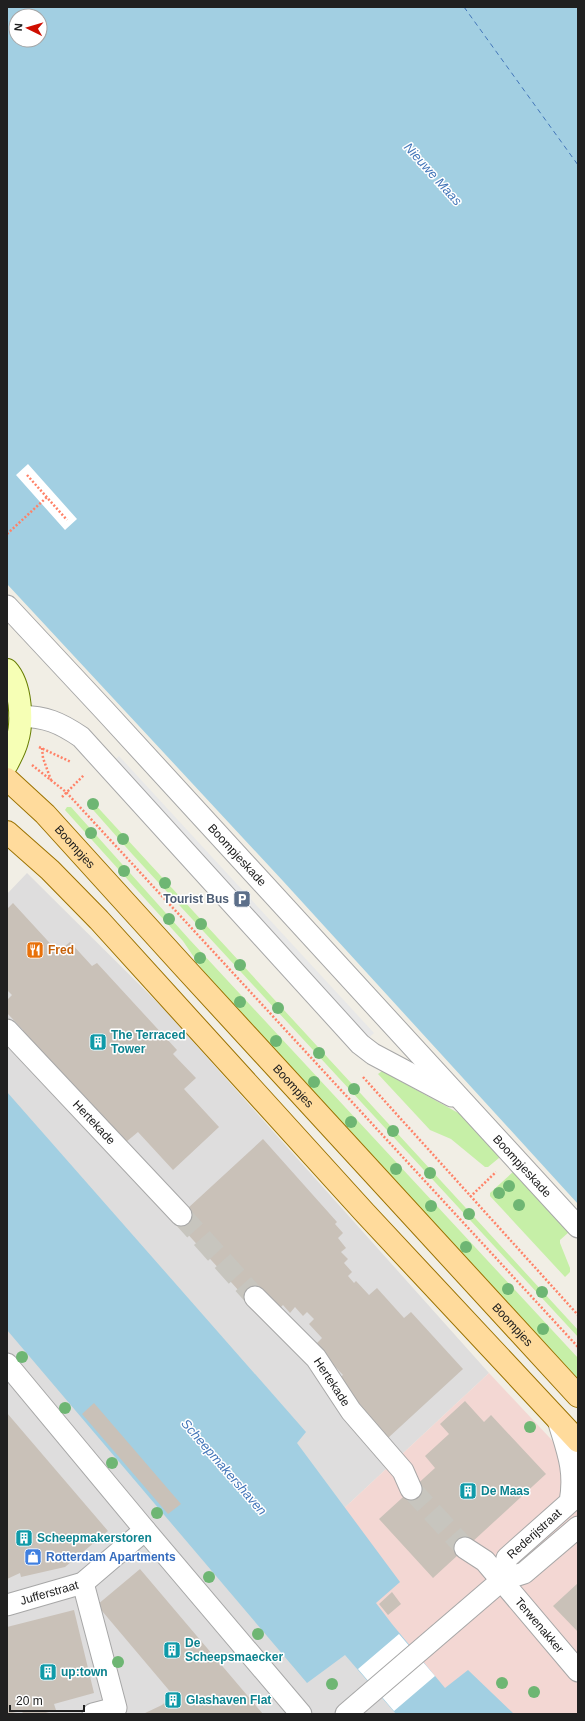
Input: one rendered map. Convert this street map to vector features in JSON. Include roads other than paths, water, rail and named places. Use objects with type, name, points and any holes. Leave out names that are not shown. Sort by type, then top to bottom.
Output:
[{"type":"main road","points":[[7,670],[17,690],[20,716],[18,740],[7,764]]},
{"type":"main road","name":"Boompjes","points":[[7,779],[44,814],[578,1396]]},
{"type":"main road","points":[[7,832],[50,870],[99,920],[365,1213],[578,1441]]},
{"type":"street","name":"Boompjeskade","points":[[7,606],[467,1104],[578,1227]]},
{"type":"street","name":"Boompjeskade","points":[[20,716],[41,717],[56,722],[81,737],[360,1044],[373,1054],[467,1104]]},
{"type":"street","name":"Hertekade","points":[[7,1030],[180,1215]]},
{"type":"street","name":"Hertekade","points":[[255,1297],[316,1358],[351,1411],[412,1480]]},
{"type":"street","points":[[7,1364],[301,1714]]},
{"type":"street","name":"Rederijstraat","points":[[502,1580],[507,1558],[570,1502],[572,1491],[572,1465],[558,1420]]},
{"type":"street","name":"Rederijstraat","points":[[346,1714],[502,1580],[524,1573],[578,1527]]},
{"type":"street","name":"Jufferstraat","points":[[7,1605],[83,1583],[145,1530]]},
{"type":"street","points":[[471,1543],[502,1580]]},
{"type":"street","name":"Terwenakker","points":[[502,1580],[578,1671]]},
{"type":"street","points":[[83,1583],[92,1649],[116,1708],[93,1714]]},
{"type":"water","name":"Nieuwe Maas","points":[[7,7],[578,7],[578,1204],[283,881],[7,584]]},
{"type":"water","name":"Scheepmakershaven","points":[[7,1092],[306,1432],[297,1443],[400,1582],[376,1603],[392,1624],[445,1688],[468,1670],[514,1714],[396,1714],[345,1655],[307,1683],[7,1330]]},
{"type":"tunnel","points":[[181,1215],[255,1297]]},
{"type":"tunnel","points":[[411,1489],[465,1548]]},
{"type":"place","name":"Tourist Bus","points":[[242,899]]},
{"type":"place","name":"Fred","points":[[35,950]]},
{"type":"place","name":"The Terraced Tower","points":[[98,1042]]},
{"type":"place","name":"De Maas","points":[[468,1491]]},
{"type":"place","name":"Scheepmakerstoren","points":[[24,1538]]},
{"type":"place","name":"Rotterdam Apartments","points":[[33,1557]]},
{"type":"place","name":"De Scheepsmaecker","points":[[172,1650]]},
{"type":"place","name":"up:town","points":[[48,1672]]},
{"type":"place","name":"Glashaven Flat","points":[[173,1700]]}]
